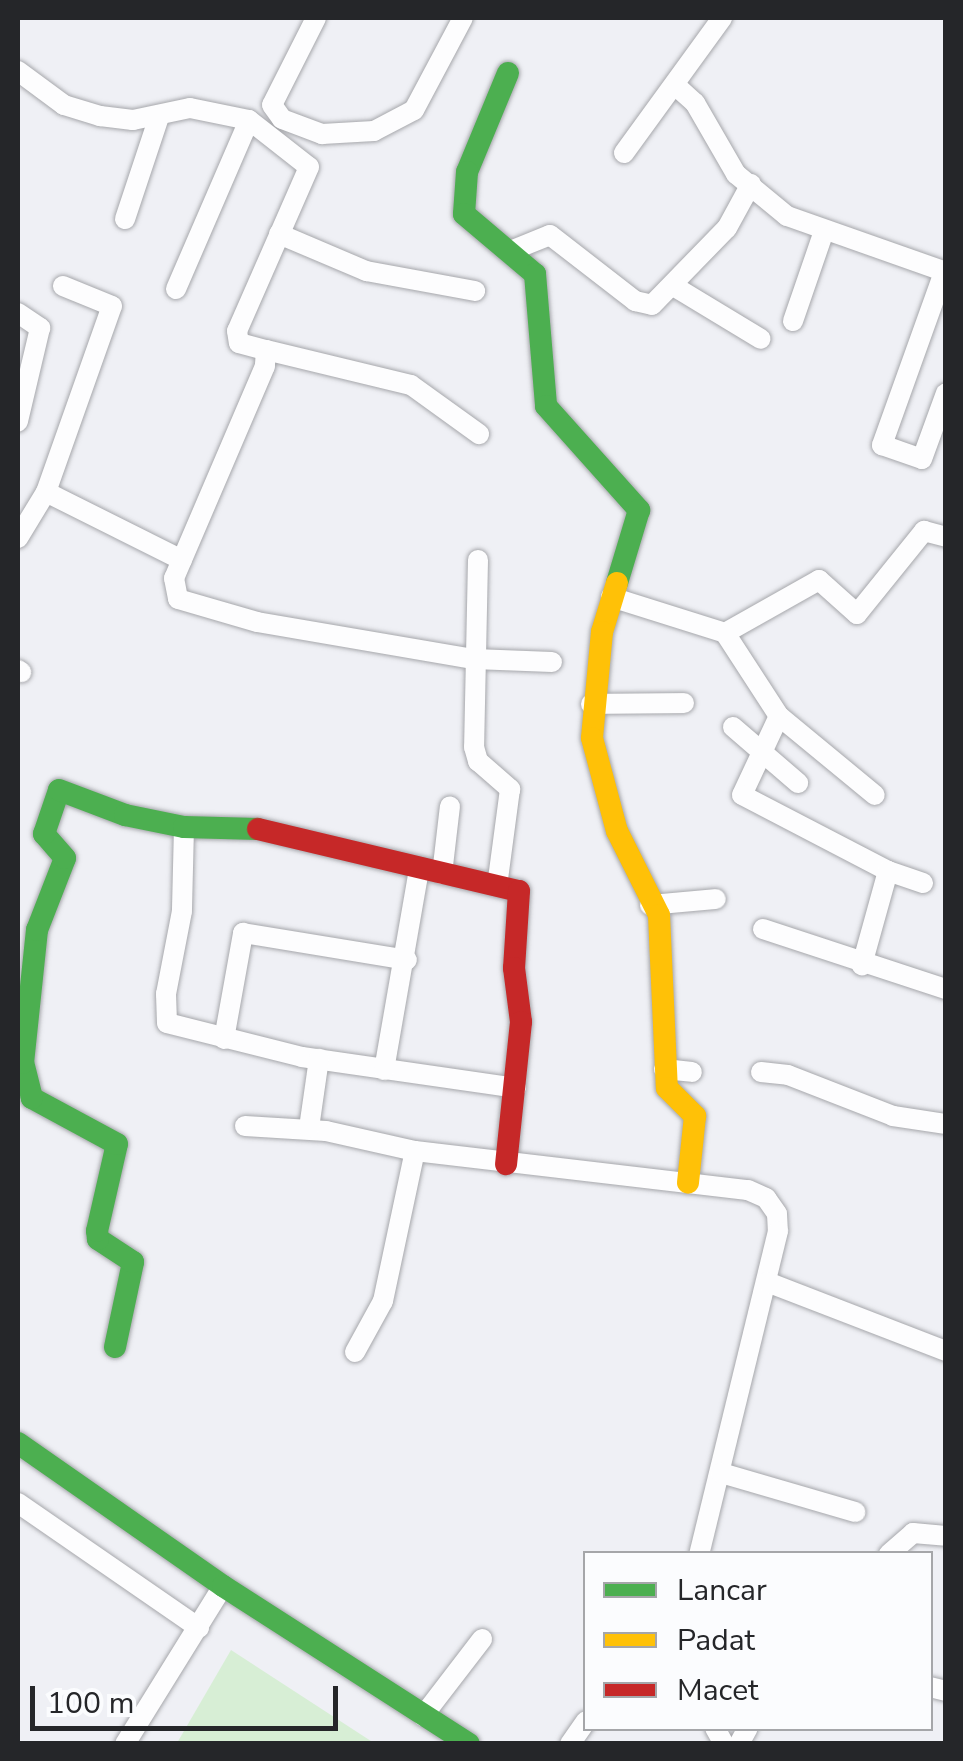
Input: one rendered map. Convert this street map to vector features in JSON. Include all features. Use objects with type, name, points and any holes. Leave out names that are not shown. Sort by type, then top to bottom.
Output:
[{"type":"street","points":[[316,18],[272,106],[282,119],[322,134],[374,131],[414,110],[460,19]]},
{"type":"street","points":[[624,154],[722,18]]},
{"type":"street","points":[[18,70],[80,111],[120,120],[159,117],[190,108],[249,120],[309,167]]},
{"type":"street","points":[[508,73],[461,196],[464,214],[529,266],[540,290],[546,406],[639,510],[611,597],[590,704],[602,784],[650,906],[659,915],[667,1088],[695,1116],[688,1183]]},
{"type":"street","points":[[675,85],[695,103],[736,174],[787,216],[823,234],[880,245],[945,272],[882,444],[922,459],[946,393]]},
{"type":"street","points":[[125,219],[159,117]]},
{"type":"street","points":[[176,289],[249,120]]},
{"type":"street","points":[[322,134],[237,331],[239,343],[411,385],[479,434]]},
{"type":"street","points":[[508,252],[550,235],[643,306],[674,288],[727,228],[751,184]]},
{"type":"street","points":[[280,234],[366,271],[474,291]]},
{"type":"street","points":[[794,321],[823,234]]},
{"type":"street","points":[[18,538],[46,492],[112,306],[64,286]]},
{"type":"street","points":[[674,288],[761,338]]},
{"type":"street","points":[[18,313],[40,328],[18,421]]},
{"type":"street","points":[[266,350],[265,366],[172,592],[185,603],[257,622],[474,659],[552,662]]},
{"type":"street","points":[[46,492],[182,560]]},
{"type":"street","points":[[725,632],[818,580],[857,614],[924,531],[946,537]]},
{"type":"street","points":[[478,560],[474,747],[478,761],[510,790],[497,886]]},
{"type":"street","points":[[611,597],[725,632],[779,716],[876,794]]},
{"type":"street","points":[[590,704],[684,703]]},
{"type":"street","points":[[779,716],[758,751],[742,795],[888,872],[924,883]]},
{"type":"street","points":[[733,726],[798,782]]},
{"type":"street","points":[[115,1347],[133,1262],[98,1239],[97,1231],[117,1144],[32,1098],[24,1075],[26,995],[37,930],[65,858],[47,839],[45,827],[62,790],[110,811],[184,827],[273,830],[521,894],[516,1088],[506,1164]]},
{"type":"street","points":[[384,1070],[407,960],[450,806]]},
{"type":"street","points":[[184,827],[182,911],[164,1014],[174,1026],[319,1059],[516,1088]]},
{"type":"street","points":[[862,965],[888,872]]},
{"type":"street","points":[[650,906],[716,898]]},
{"type":"street","points":[[763,929],[946,990]]},
{"type":"street","points":[[224,1039],[242,933],[407,960]]},
{"type":"street","points":[[308,1128],[319,1059]]},
{"type":"street","points":[[664,1069],[692,1072]]},
{"type":"street","points":[[761,1072],[788,1075],[893,1116],[946,1124]]},
{"type":"street","points":[[246,1126],[308,1128],[415,1151],[688,1183],[766,1198],[777,1214],[778,1231],[768,1282],[736,1388],[720,1473],[699,1551]]},
{"type":"street","points":[[354,1352],[378,1318],[415,1151]]},
{"type":"street","points":[[768,1282],[946,1351]]},
{"type":"street","points":[[18,1444],[223,1586],[469,1744]]},
{"type":"street","points":[[720,1473],[855,1512]]},
{"type":"street","points":[[18,1503],[199,1628]]},
{"type":"street","points":[[892,1551],[913,1533],[946,1536]]},
{"type":"street","points":[[125,1744],[223,1586]]},
{"type":"street","points":[[423,1716],[482,1639]]},
{"type":"green space","points":[[231,1650],[374,1743],[177,1743]]},
{"type":"traffic: fast","points":[[508,73],[467,172],[464,214],[535,274],[546,406],[639,510],[617,583]]},
{"type":"traffic: fast","points":[[115,1347],[133,1262],[98,1239],[97,1231],[117,1144],[32,1098],[23,1063],[37,930],[65,858],[44,834],[59,790],[125,815],[184,827],[258,829]]},
{"type":"traffic: fast","points":[[18,1443],[223,1586],[469,1744]]},
{"type":"traffic: slow","points":[[617,583],[602,632],[592,738],[617,831],[659,915],[667,1088],[695,1116],[688,1183]]},
{"type":"traffic: jam","points":[[258,829],[519,891],[514,968],[521,1022],[506,1164]]}]
